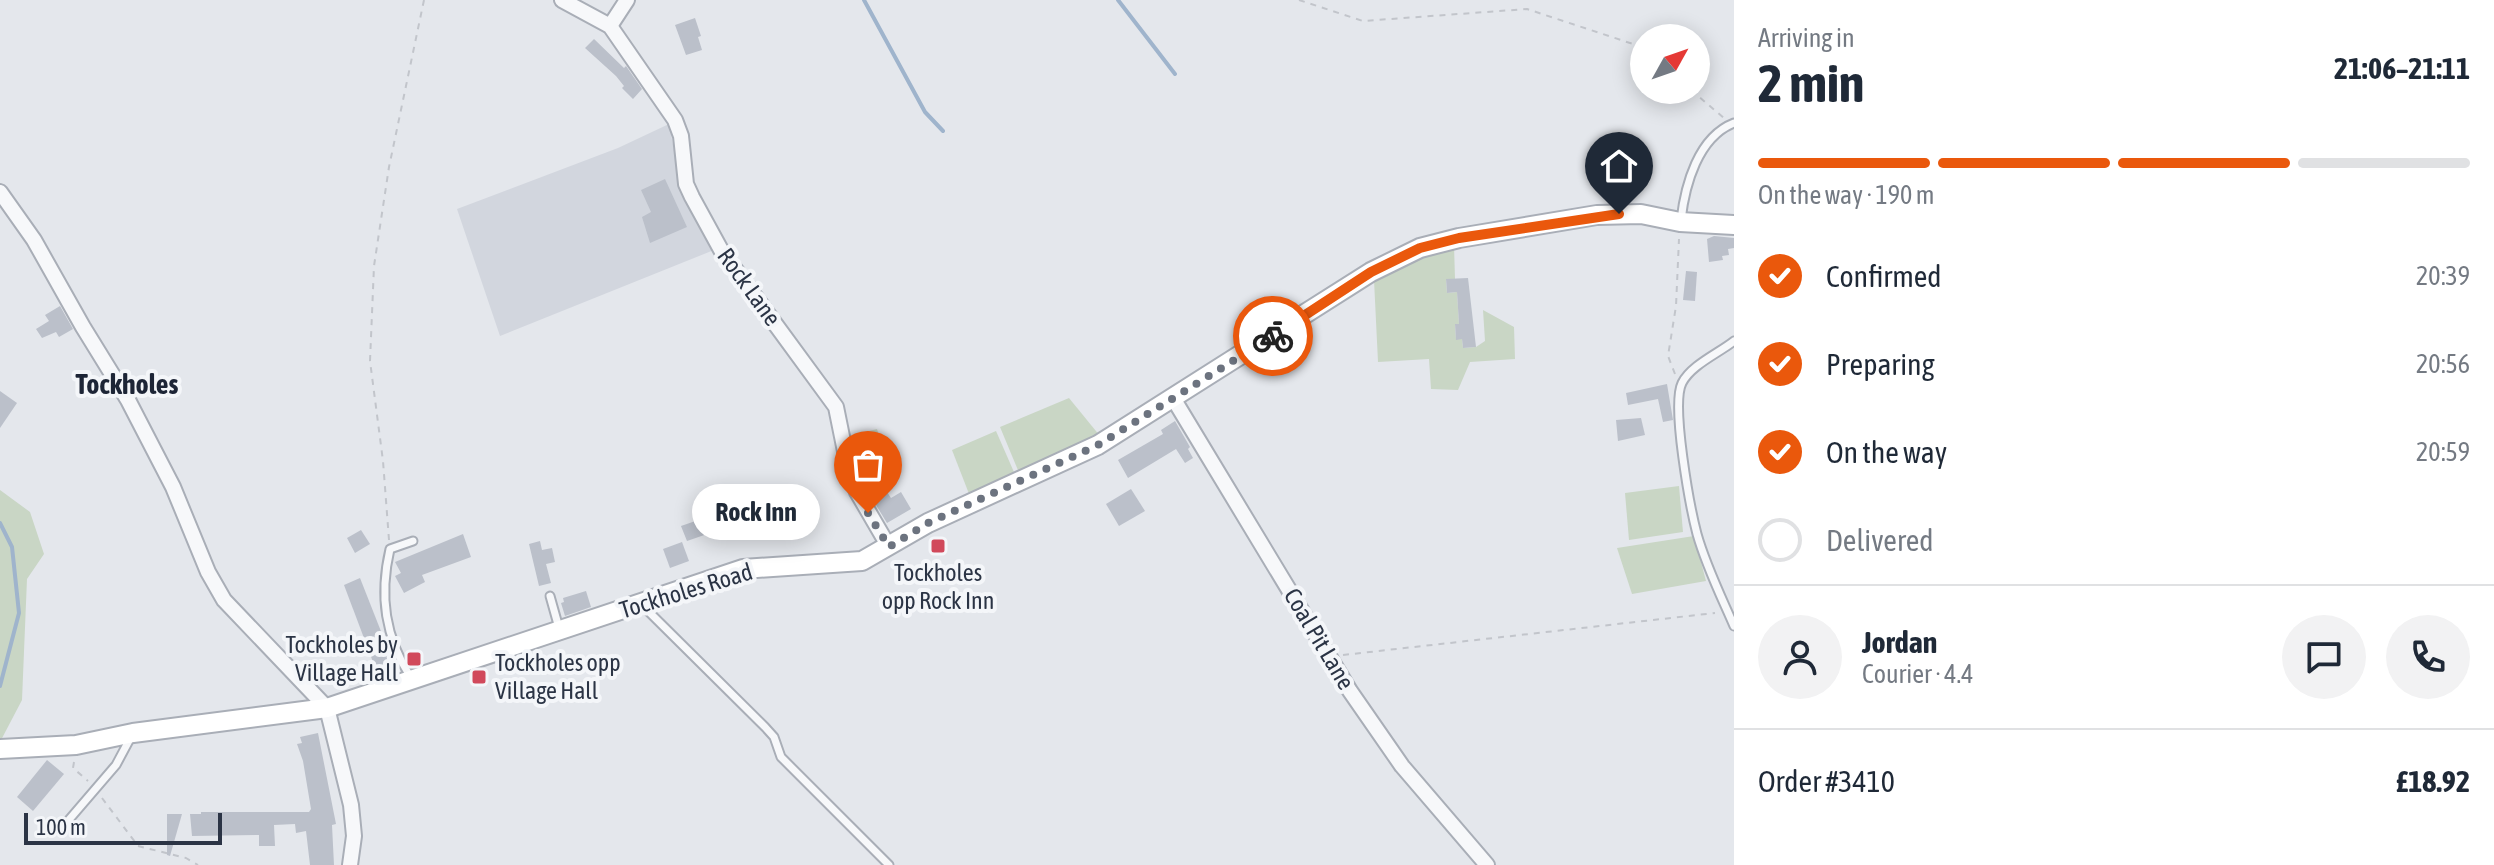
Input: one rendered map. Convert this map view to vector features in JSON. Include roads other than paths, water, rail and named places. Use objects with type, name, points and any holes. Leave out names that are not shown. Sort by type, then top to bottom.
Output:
[{"type":"street","points":[[562,0],[610,26],[627,0]]},
{"type":"street","name":"Rock Lane","points":[[610,26],[675,120],[681,136],[686,184],[721,250],[836,407],[849,471],[857,492],[889,547]]},
{"type":"street","points":[[0,192],[34,240],[128,400],[173,487],[208,572],[224,600],[327,708],[351,805],[354,836],[350,865]]},
{"type":"street","name":"Tockholes Road","points":[[0,749],[76,745],[133,733],[327,708],[743,569],[862,561],[928,523],[1098,445],[1371,272],[1420,248],[1459,238],[1597,215],[1641,214],[1680,222],[1734,225]]},
{"type":"street","name":"Coal Pit Lane","points":[[1173,398],[1350,691],[1402,766],[1487,865]]},
{"type":"lane","points":[[1680,222],[1684,190],[1697,162],[1707,144],[1732,123]]},
{"type":"lane","points":[[1734,341],[1687,375],[1680,387],[1681,436],[1697,534],[1734,626]]},
{"type":"lane","points":[[412,680],[400,660],[386,619],[384,576],[390,549],[413,541]]},
{"type":"lane","points":[[550,596],[560,630]]},
{"type":"lane","points":[[640,604],[765,727],[774,737],[781,757],[889,865]]},
{"type":"lane","points":[[61,829],[116,765],[133,733]]},
{"type":"waterway","points":[[864,0],[925,112],[943,131]]},
{"type":"waterway","points":[[1118,0],[1175,74]]},
{"type":"waterway","points":[[0,523],[12,547],[19,613],[0,686]]},
{"type":"place","name":"Rock Inn","points":[[868,513]]},
{"type":"place","name":"Tockholes opp Rock Inn","points":[[938,546]]},
{"type":"place","name":"Tockholes by Village Hall","points":[[414,659]]},
{"type":"place","name":"Tockholes opp Village Hall","points":[[479,677]]},
{"type":"district","name":"Tockholes","points":[[127,384]]}]
